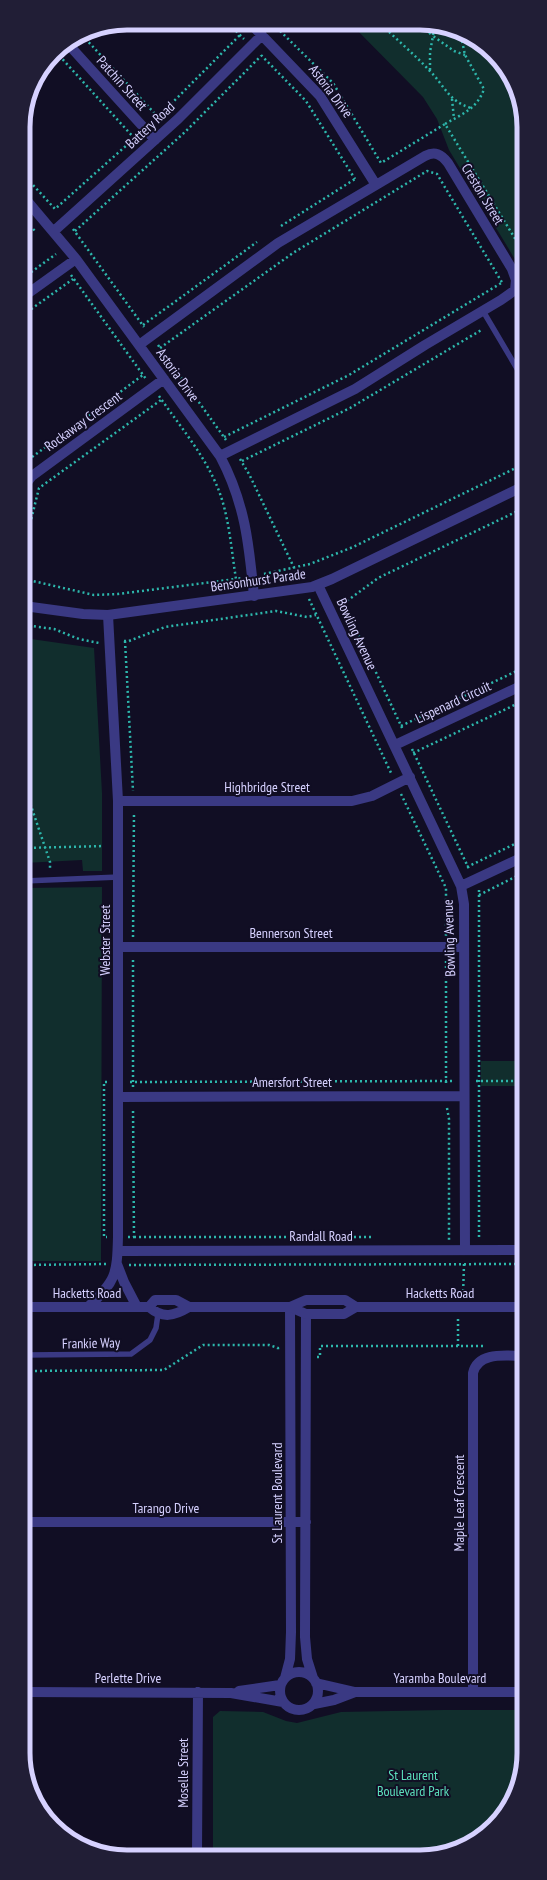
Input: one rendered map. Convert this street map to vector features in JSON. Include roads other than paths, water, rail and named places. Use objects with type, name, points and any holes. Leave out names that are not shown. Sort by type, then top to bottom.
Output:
[{"type":"street","name":"Astoria Drive","points":[[257,30],[312,86],[324,101],[376,185]]},
{"type":"street","name":"Battery Road","points":[[54,231],[155,140],[262,35]]},
{"type":"street","name":"Patchin Street","points":[[71,47],[155,140]]},
{"type":"street","name":"Creston Street","points":[[139,346],[278,243],[424,156],[434,153],[441,155],[448,163],[514,274],[516,285],[515,290],[483,311]]},
{"type":"street","name":"Astoria Drive","points":[[30,204],[76,259],[220,456],[233,483],[243,513],[254,596]]},
{"type":"street","points":[[30,292],[76,259]]},
{"type":"street","points":[[220,456],[355,389],[483,311]]},
{"type":"street","name":"Rockaway Crescent","points":[[30,478],[164,379]]},
{"type":"street","name":"Bensonhurst Parade","points":[[30,607],[83,614],[108,615],[304,588],[318,584],[517,489]]},
{"type":"street","name":"Bowling Avenue","points":[[318,584],[461,886],[464,904],[465,1250]]},
{"type":"street","name":"Webster Street","points":[[88,1307],[112,1281],[117,1264],[118,1251],[118,801],[108,615]]},
{"type":"street","name":"Lispenard Circuit","points":[[395,745],[517,688]]},
{"type":"street","name":"Highbridge Street","points":[[118,801],[352,801],[372,796],[410,777]]},
{"type":"street","points":[[461,886],[517,860]]},
{"type":"street","name":"Bennerson Street","points":[[119,947],[464,946]]},
{"type":"street","name":"Amersfort Street","points":[[119,1097],[464,1096]]},
{"type":"street","name":"Randall Road","points":[[118,1251],[517,1250]]},
{"type":"street","name":"Webster Street","points":[[117,1264],[124,1282],[137,1307]]},
{"type":"street","name":"Hacketts Road","points":[[30,1307],[149,1307],[155,1300],[176,1300],[189,1307],[290,1307],[306,1300],[344,1300],[356,1307],[517,1307]]},
{"type":"street","name":"St Laurent Boulevard","points":[[306,1300],[305,1648],[315,1680]]},
{"type":"street","points":[[149,1307],[158,1314]]},
{"type":"street","name":"Hacketts Road","points":[[158,1314],[176,1314],[189,1307]]},
{"type":"street","name":"Hacketts Road","points":[[290,1307],[306,1314],[344,1314],[356,1307]]},
{"type":"street","name":"St Laurent Boulevard","points":[[282,1682],[290,1650],[290,1307]]},
{"type":"street","name":"Maple Leaf Crescent","points":[[473,1692],[473,1373],[479,1362],[488,1357],[517,1356]]},
{"type":"street","name":"Tarango Drive","points":[[30,1522],[306,1522]]},
{"type":"street","points":[[296,1672],[302,1672],[315,1680],[318,1694],[314,1704],[309,1708],[292,1710],[280,1697],[282,1682],[296,1672]]},
{"type":"street","name":"Yaramba Boulevard","points":[[315,1680],[355,1692],[517,1692]]},
{"type":"street","name":"Perlette Drive","points":[[231,1693],[282,1682]]},
{"type":"street","name":"Perlette Drive","points":[[30,1692],[231,1693],[283,1702]]},
{"type":"street","name":"Moselle Street","points":[[197,1850],[198,1692]]},
{"type":"street","name":"Yaramba Boulevard","points":[[314,1704],[334,1700],[355,1692]]},
{"type":"lane","points":[[483,311],[517,369]]},
{"type":"lane","points":[[30,881],[119,877]]},
{"type":"lane","name":"Frankie Way","points":[[30,1355],[131,1354],[150,1340],[156,1328],[158,1314]]},
{"type":"park label","name":"St Laurent Boulevard Park","points":[[413,1784]]}]
